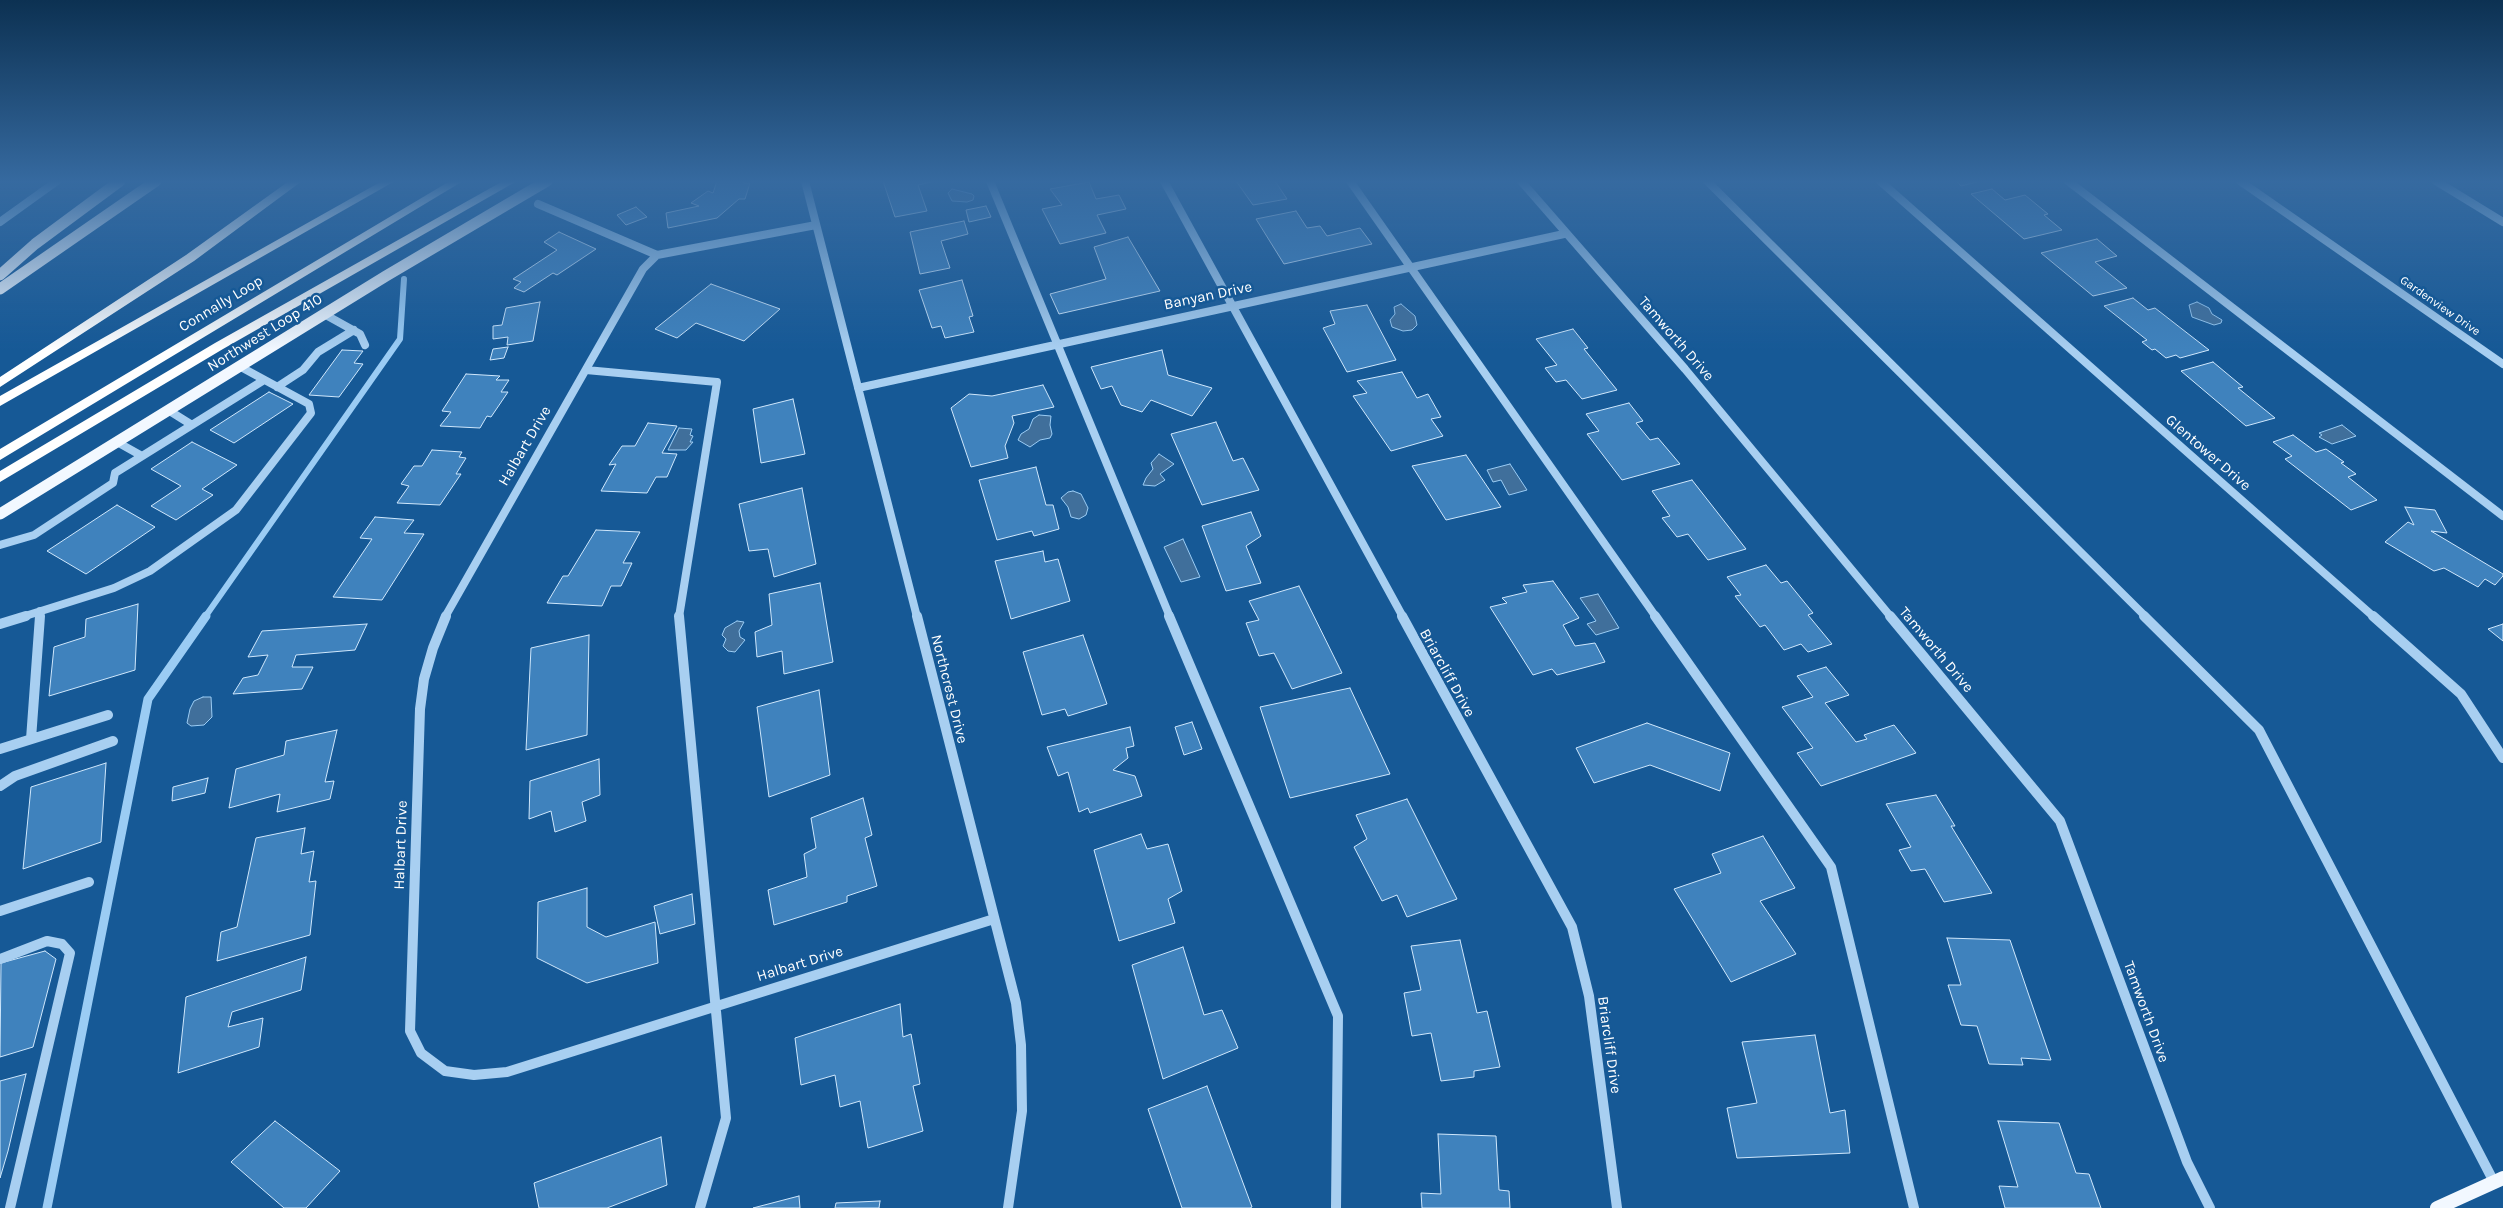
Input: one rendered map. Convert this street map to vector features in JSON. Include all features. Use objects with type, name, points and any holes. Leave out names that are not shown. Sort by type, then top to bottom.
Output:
[{"type":"highway","points":[[0,383],[219,237]]},
{"type":"highway","name":"Connally Loop","points":[[0,402],[291,237]]},
{"type":"highway","name":"Connally Loop","points":[[0,455],[364,237]]},
{"type":"highway","points":[[0,477],[219,346],[412,237]]},
{"type":"main road","points":[[0,275],[45,237]]},
{"type":"main road","points":[[0,289],[75,237]]},
{"type":"main road","name":"Northwest Loop 410","points":[[0,514],[324,314],[452,237]]},
{"type":"main road","points":[[2437,1208],[2458,1204],[2499,1180]]},
{"type":"street","points":[[657,255],[750,237]]},
{"type":"street","name":"Northcrest Drive","points":[[819,237],[1016,1003],[1021,1045],[1022,1112],[1008,1208]]},
{"type":"street","points":[[1013,237],[1338,1016],[1336,1208]]},
{"type":"street","name":"Briarcliff Drive","points":[[1195,237],[1392,601],[1572,927],[1589,996],[1616,1208]]},
{"type":"street","points":[[1389,237],[1831,867],[1914,1208]]},
{"type":"street","name":"Banyan Drive","points":[[858,388],[1548,237]]},
{"type":"street","name":"Tamworth Drive","points":[[1567,237],[1685,369],[2060,822],[2187,1162],[2210,1208]]},
{"type":"street","points":[[1764,237],[2258,730],[2499,1180]]},
{"type":"street","name":"Glentower Drive","points":[[1944,237],[2461,694],[2503,758]]},
{"type":"street","points":[[2141,237],[2503,516]]},
{"type":"street","name":"Gardenview Drive","points":[[2321,237],[2503,364]]},
{"type":"street","name":"Halbart Drive","points":[[657,255],[643,269],[445,618],[433,648],[424,679],[420,710],[410,1031],[421,1053],[446,1071],[474,1075],[507,1072],[994,919]]},
{"type":"street","points":[[324,314],[354,330],[365,345]]},
{"type":"street","points":[[276,387],[302,370],[318,352],[354,330]]},
{"type":"street","points":[[0,624],[114,588],[150,570],[236,510],[312,412],[309,404],[239,366]]},
{"type":"street","points":[[586,370],[717,382],[680,614],[726,1118],[700,1208]]},
{"type":"street","points":[[0,546],[34,535],[113,483],[115,474],[264,380]]},
{"type":"street","points":[[168,410],[192,425]]},
{"type":"street","points":[[117,442],[142,456]]},
{"type":"street","points":[[31,739],[40,611]]},
{"type":"street","points":[[0,749],[108,715]]},
{"type":"street","points":[[0,786],[15,776],[114,741]]},
{"type":"street","points":[[0,911],[89,882]]},
{"type":"street","points":[[0,959],[47,941],[62,944],[70,953],[10,1208]]},
{"type":"lane","points":[[616,237],[657,255]]},
{"type":"water","points":[[2197,302],[2209,308],[2212,314],[2222,320],[2221,323],[2214,325],[2192,317],[2189,305]]},
{"type":"water","points":[[1401,304],[1415,316],[1417,325],[1412,330],[1403,331],[1392,327],[1390,320],[1395,314],[1394,307]]},
{"type":"water","points":[[1039,415],[1051,416],[1052,434],[1050,438],[1040,440],[1030,447],[1018,440],[1021,434],[1029,429],[1033,419]]},
{"type":"water","points":[[2342,425],[2356,436],[2332,444],[2319,437],[2322,435],[2319,433]]},
{"type":"water","points":[[679,428],[692,429],[690,435],[693,436],[690,442],[693,442],[686,450],[668,450]]},
{"type":"water","points":[[1159,454],[1174,464],[1160,474],[1165,480],[1155,486],[1143,485],[1153,469],[1151,463]]},
{"type":"water","points":[[1510,464],[1527,490],[1509,495],[1501,480],[1493,482],[1487,470]]},
{"type":"water","points":[[1073,491],[1081,494],[1088,508],[1086,515],[1079,519],[1071,517],[1068,507],[1061,498],[1068,492]]},
{"type":"water","points":[[1183,539],[1200,577],[1181,582],[1164,547]]},
{"type":"water","points":[[1598,594],[1619,628],[1596,635],[1587,624],[1596,621],[1580,598]]},
{"type":"water","points":[[737,621],[744,622],[739,631],[740,637],[745,640],[735,652],[728,651],[723,646],[726,639],[722,635],[725,628]]},
{"type":"water","points":[[203,697],[211,697],[212,717],[204,725],[191,726],[187,723],[190,709],[194,701]]},
{"type":"building","points":[[551,237],[571,237],[596,249],[557,275],[553,273],[524,292],[514,288],[521,282],[513,279],[557,250],[544,242]]},
{"type":"building","points":[[911,237],[955,237],[941,241],[950,268],[920,274]]},
{"type":"building","points":[[1057,237],[1088,237],[1060,244]]},
{"type":"building","points":[[1128,237],[1160,291],[1059,314],[1050,294],[1106,279],[1094,247]]},
{"type":"building","points":[[1267,237],[1367,237],[1372,244],[1284,264]]},
{"type":"building","points":[[2097,239],[2117,256],[2095,262],[2127,288],[2093,296],[2041,253]]},
{"type":"building","points":[[962,280],[973,316],[969,317],[974,332],[945,338],[941,326],[932,328],[919,290]]},
{"type":"building","points":[[711,284],[780,309],[744,341],[696,323],[677,338],[655,329]]},
{"type":"building","points":[[2133,298],[2148,310],[2155,308],[2209,350],[2180,358],[2176,355],[2166,358],[2155,349],[2152,350],[2142,342],[2147,340],[2104,306]]},
{"type":"building","points":[[540,302],[533,341],[507,345],[508,337],[493,339],[493,326],[502,325],[506,308]]},
{"type":"building","points":[[1367,305],[1396,360],[1347,372],[1323,328],[1335,324],[1330,311]]},
{"type":"building","points":[[1573,329],[1588,348],[1584,349],[1617,390],[1582,399],[1566,380],[1556,382],[1545,368],[1557,365],[1536,339]]},
{"type":"building","points":[[508,347],[504,358],[490,360],[493,349]]},
{"type":"building","points":[[342,350],[363,351],[354,363],[363,364],[339,397],[309,395]]},
{"type":"building","points":[[1162,350],[1168,375],[1212,388],[1192,416],[1151,400],[1142,412],[1121,405],[1112,386],[1101,389],[1091,367]]},
{"type":"building","points":[[2213,362],[2243,387],[2238,388],[2275,418],[2246,426],[2181,371]]},
{"type":"building","points":[[1402,372],[1417,398],[1428,394],[1441,417],[1431,419],[1443,436],[1391,451],[1353,396],[1367,393],[1357,381]]},
{"type":"building","points":[[466,374],[500,376],[496,380],[509,380],[501,392],[508,392],[491,417],[487,416],[480,428],[440,426],[451,412],[442,411]]},
{"type":"building","points":[[1043,385],[1054,407],[1012,416],[1014,423],[1005,446],[1008,458],[971,467],[951,408],[969,394],[992,396]]},
{"type":"building","points":[[269,392],[293,404],[234,443],[210,430]]},
{"type":"building","points":[[793,399],[805,454],[761,463],[753,409]]},
{"type":"building","points":[[1629,403],[1643,421],[1636,423],[1650,440],[1658,438],[1680,464],[1622,480],[1587,434],[1599,431],[1586,414]]},
{"type":"building","points":[[1216,422],[1233,461],[1243,458],[1259,490],[1202,505],[1171,434]]},
{"type":"building","points":[[648,423],[677,426],[662,453],[677,454],[667,477],[656,477],[647,493],[601,491],[616,464],[609,465],[622,446],[635,446]]},
{"type":"building","points":[[2293,435],[2316,452],[2326,449],[2344,462],[2341,463],[2356,474],[2348,477],[2377,500],[2351,510],[2285,459],[2292,456],[2273,442]]},
{"type":"building","points":[[192,442],[237,465],[202,489],[213,495],[176,520],[151,506],[181,486],[151,469]]},
{"type":"building","points":[[432,450],[462,452],[459,457],[466,458],[456,474],[461,474],[440,505],[397,503],[409,486],[401,484],[414,466],[422,466]]},
{"type":"building","points":[[1466,455],[1501,507],[1446,520],[1412,466]]},
{"type":"building","points":[[1036,467],[1046,505],[1053,505],[1059,529],[1034,536],[1032,531],[997,540],[979,480]]},
{"type":"building","points":[[1692,480],[1746,549],[1708,560],[1688,534],[1677,537],[1662,518],[1670,516],[1652,491]]},
{"type":"building","points":[[802,488],[816,564],[774,577],[768,549],[749,551],[739,504]]},
{"type":"building","points":[[117,505],[155,527],[86,574],[47,551]]},
{"type":"building","points":[[2405,507],[2435,510],[2447,533],[2431,531],[2503,574],[2503,576],[2495,585],[2485,579],[2478,587],[2444,568],[2434,571],[2385,542],[2408,522],[2414,525]]},
{"type":"building","points":[[1251,512],[1261,536],[1246,546],[1261,583],[1226,591],[1202,526]]},
{"type":"building","points":[[375,517],[414,520],[404,533],[424,534],[382,600],[333,597],[372,539],[360,538]]},
{"type":"building","points":[[596,530],[640,532],[623,563],[632,563],[621,586],[611,586],[602,606],[547,603],[563,576],[568,576]]},
{"type":"building","points":[[1043,551],[1045,562],[1058,559],[1070,601],[1011,619],[995,561]]},
{"type":"building","points":[[1766,565],[1781,583],[1787,581],[1813,613],[1808,615],[1832,644],[1808,652],[1801,644],[1784,650],[1765,625],[1760,627],[1735,596],[1741,595],[1727,577]]},
{"type":"building","points":[[1553,581],[1579,618],[1563,625],[1575,646],[1595,643],[1605,662],[1557,675],[1552,669],[1533,675],[1490,607],[1507,603],[1502,598],[1527,592],[1523,585]]},
{"type":"building","points":[[820,583],[833,662],[784,674],[782,651],[757,657],[755,632],[772,625],[769,594]]},
{"type":"building","points":[[1299,586],[1342,673],[1292,689],[1274,653],[1259,656],[1246,623],[1259,620],[1249,601]]},
{"type":"building","points":[[138,604],[135,670],[49,696],[54,647],[85,637],[86,619]]},
{"type":"building","points":[[367,624],[355,650],[296,655],[292,667],[313,667],[302,689],[233,694],[243,678],[258,675],[268,655],[248,657],[262,631]]},
{"type":"building","points":[[2503,624],[2503,641],[2488,629]]},
{"type":"building","points":[[589,635],[587,735],[526,750],[531,648]]},
{"type":"building","points":[[1083,635],[1107,704],[1068,716],[1065,709],[1042,715],[1023,652]]},
{"type":"building","points":[[1826,667],[1849,695],[1825,703],[1856,742],[1867,739],[1864,735],[1894,725],[1916,753],[1821,786],[1797,753],[1813,748],[1782,707],[1813,697],[1797,676]]},
{"type":"building","points":[[1350,688],[1390,774],[1290,798],[1260,707]]},
{"type":"building","points":[[819,690],[830,775],[769,797],[757,707]]},
{"type":"building","points":[[1192,722],[1202,749],[1184,755],[1175,727]]},
{"type":"building","points":[[1647,723],[1730,753],[1720,791],[1650,765],[1594,783],[1576,748]]},
{"type":"building","points":[[1130,727],[1134,746],[1126,748],[1128,758],[1113,770],[1135,776],[1142,796],[1090,813],[1088,808],[1079,812],[1068,772],[1058,776],[1047,747]]},
{"type":"building","points":[[337,730],[325,782],[334,781],[330,799],[277,812],[280,794],[229,808],[236,769],[284,755],[286,741]]},
{"type":"building","points":[[599,759],[600,795],[582,802],[586,821],[555,832],[551,811],[529,819],[530,781]]},
{"type":"building","points":[[106,763],[101,842],[23,869],[31,787]]},
{"type":"building","points":[[208,778],[205,793],[172,801],[173,787]]},
{"type":"building","points":[[1936,795],[1955,826],[1951,826],[1992,893],[1944,902],[1925,869],[1911,871],[1899,850],[1911,847],[1886,804]]},
{"type":"building","points":[[863,798],[872,835],[865,838],[877,886],[847,896],[847,902],[774,925],[768,890],[807,877],[804,854],[816,848],[811,818]]},
{"type":"building","points":[[1407,799],[1457,899],[1407,917],[1397,895],[1382,901],[1354,847],[1367,839],[1356,815]]},
{"type":"building","points":[[305,828],[301,854],[314,851],[309,882],[316,881],[310,935],[217,961],[221,932],[237,927],[256,838]]},
{"type":"building","points":[[1141,834],[1147,849],[1168,844],[1182,891],[1168,899],[1175,923],[1119,941],[1094,850]]},
{"type":"building","points":[[1763,836],[1795,888],[1760,901],[1796,954],[1731,982],[1674,889],[1721,873],[1712,854]]},
{"type":"building","points":[[587,888],[587,927],[606,937],[655,922],[658,963],[587,983],[537,958],[538,902]]},
{"type":"building","points":[[692,894],[695,924],[660,934],[654,906]]},
{"type":"building","points":[[1947,938],[2010,940],[2051,1060],[2021,1058],[2023,1065],[1989,1064],[1977,1026],[1961,1025],[1948,985],[1961,985]]},
{"type":"building","points":[[1460,940],[1477,1013],[1487,1011],[1500,1067],[1474,1071],[1474,1077],[1441,1081],[1431,1033],[1412,1036],[1404,993],[1421,990],[1411,946]]},
{"type":"building","points":[[1183,947],[1204,1015],[1222,1010],[1238,1048],[1163,1079],[1132,965]]},
{"type":"building","points":[[45,951],[56,959],[33,1047],[0,1057],[1,963]]},
{"type":"building","points":[[306,957],[301,990],[232,1012],[228,1027],[263,1018],[259,1047],[178,1073],[186,997]]},
{"type":"building","points":[[900,1004],[903,1037],[911,1034],[920,1084],[913,1086],[923,1131],[868,1148],[860,1101],[840,1107],[835,1075],[801,1085],[795,1038]]},
{"type":"building","points":[[1815,1035],[1830,1113],[1845,1110],[1850,1153],[1737,1158],[1727,1108],[1757,1103],[1742,1042]]},
{"type":"building","points":[[26,1074],[8,1151],[0,1178],[0,1081]]},
{"type":"building","points":[[1207,1086],[1252,1207],[1250,1208],[1182,1208],[1148,1109]]},
{"type":"building","points":[[275,1121],[340,1171],[306,1208],[284,1208],[231,1162]]},
{"type":"building","points":[[1998,1121],[2059,1123],[2076,1173],[2089,1174],[2101,1208],[2005,1208],[1999,1186],[2018,1187]]},
{"type":"building","points":[[1438,1134],[1496,1136],[1499,1190],[1509,1191],[1510,1208],[1422,1208],[1421,1193],[1441,1194]]},
{"type":"building","points":[[661,1137],[667,1185],[607,1208],[539,1208],[534,1183]]},
{"type":"building","points":[[799,1196],[800,1208],[753,1208]]},
{"type":"building","points":[[880,1201],[879,1208],[835,1208],[836,1203]]},
{"type":"waterway","points":[[205,617],[400,339],[404,279]]},
{"type":"waterway","points":[[47,1208],[148,699],[206,616]]}]
